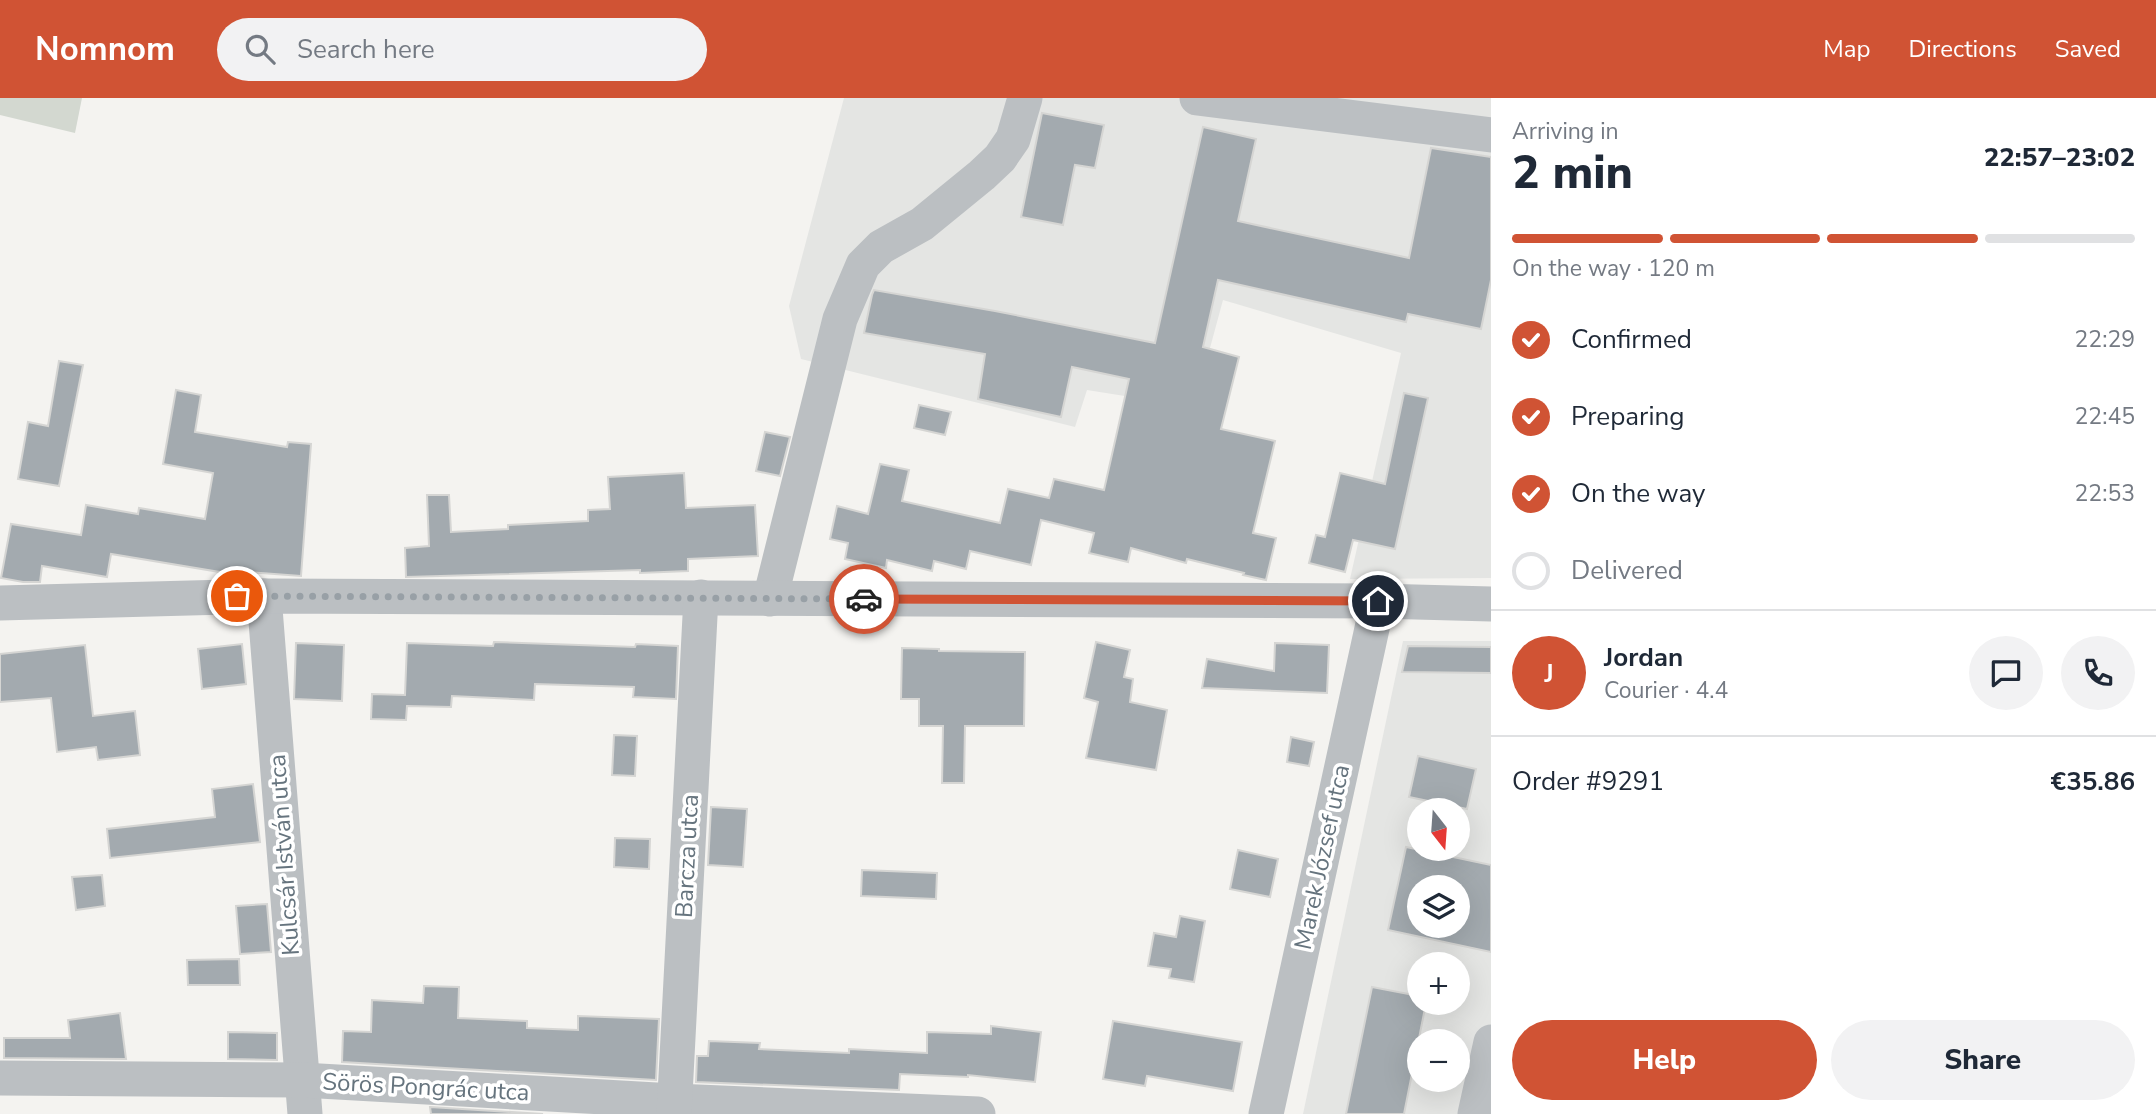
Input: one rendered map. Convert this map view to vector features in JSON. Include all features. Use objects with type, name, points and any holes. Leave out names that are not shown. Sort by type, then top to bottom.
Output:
[{"type":"street","points":[[770,599],[840,319],[863,265],[880,247],[922,224],[982,176],[1000,158],[1013,139],[1025,98]]},
{"type":"street","points":[[1197,98],[1491,135]]},
{"type":"street","points":[[0,603],[264,596],[1378,601],[1491,604]]},
{"type":"street","name":"Kulcsár István utca","points":[[264,596],[305,1114]]},
{"type":"street","name":"Barcza utca","points":[[674,1108],[701,597]]},
{"type":"street","name":"Marek József utca","points":[[1266,1114],[1378,601]]},
{"type":"street","points":[[1475,1114],[1491,1042]]},
{"type":"street","name":"Sörös Pongrác utca","points":[[0,1078],[302,1080],[674,1108],[978,1114]]},
{"type":"shaded area","points":[[0,98],[82,98],[75,133],[0,115]]},
{"type":"shaded area","points":[[844,98],[1491,98],[1491,578],[1350,579],[1401,353],[1223,300],[1194,407],[1087,390],[1075,427],[801,359],[789,306]]},
{"type":"shaded area","points":[[1403,641],[1491,641],[1491,1114],[1303,1114]]},
{"type":"building","points":[[1042,113],[1104,125],[1095,168],[1075,165],[1063,225],[1021,217]]},
{"type":"building","points":[[1203,127],[1256,139],[1238,221],[1409,258],[1431,148],[1491,157],[1491,280],[1481,329],[1408,314],[1406,322],[1218,280],[1203,347],[1239,357],[1221,429],[1275,441],[1253,533],[1276,538],[1266,580],[1187,559],[1186,563],[1131,548],[1128,562],[1089,553],[1094,533],[1041,520],[1031,565],[970,551],[966,569],[934,561],[932,571],[887,560],[886,568],[845,559],[848,543],[830,539],[837,506],[868,514],[880,464],[909,470],[902,501],[1000,523],[1008,489],[1049,498],[1054,479],[1104,490],[1129,379],[1072,367],[1061,417],[978,399],[985,354],[864,333],[872,295],[874,290],[1155,343]]},
{"type":"building","points":[[59,361],[83,365],[59,486],[18,479],[28,422],[48,426]]},
{"type":"building","points":[[176,390],[201,395],[195,432],[287,447],[288,442],[311,444],[301,576],[233,571],[232,574],[111,554],[107,577],[42,566],[40,582],[1,578],[11,524],[81,535],[86,505],[138,514],[139,508],[205,519],[213,473],[163,464]]},
{"type":"building","points":[[1404,393],[1428,398],[1395,549],[1353,540],[1345,572],[1309,563],[1316,535],[1325,537],[1340,473],[1385,484]]},
{"type":"building","points":[[919,405],[951,412],[945,435],[914,428]]},
{"type":"building","points":[[765,432],[790,437],[780,476],[756,471]]},
{"type":"building","points":[[684,473],[686,508],[755,505],[758,556],[688,559],[688,571],[406,577],[405,548],[429,546],[427,495],[449,495],[451,532],[508,529],[508,525],[588,521],[588,510],[610,509],[608,477]]},
{"type":"building","points":[[494,642],[678,646],[676,699],[633,697],[634,687],[535,684],[534,700],[452,696],[451,707],[407,706],[406,720],[371,719],[372,694],[405,695],[407,643],[493,646]]},
{"type":"building","points":[[1096,642],[1130,650],[1124,677],[1133,679],[1130,702],[1167,710],[1156,770],[1086,758],[1098,702],[1084,698]]},
{"type":"building","points":[[296,643],[344,645],[342,701],[294,699]]},
{"type":"building","points":[[1275,643],[1329,645],[1327,693],[1202,688],[1207,659],[1274,671]]},
{"type":"building","points":[[242,644],[246,684],[202,689],[198,649]]},
{"type":"building","points":[[85,645],[93,716],[135,711],[140,755],[98,760],[96,747],[57,752],[51,698],[0,702],[0,654]]},
{"type":"building","points":[[1408,646],[1491,647],[1491,673],[1402,672]]},
{"type":"building","points":[[902,648],[1025,652],[1024,726],[965,726],[964,783],[942,783],[943,726],[919,726],[919,699],[901,699]]},
{"type":"building","points":[[614,735],[637,736],[635,776],[612,775]]},
{"type":"building","points":[[1291,737],[1314,742],[1309,766],[1287,762]]},
{"type":"building","points":[[1418,756],[1476,769],[1469,798],[1409,797]]},
{"type":"building","points":[[253,784],[260,842],[110,858],[107,829],[215,817],[212,789]]},
{"type":"building","points":[[711,807],[747,809],[743,867],[708,865]]},
{"type":"building","points":[[615,838],[650,839],[649,869],[614,867]]},
{"type":"building","points":[[1406,847],[1407,861],[1470,861],[1491,865],[1491,952],[1425,938],[1470,938],[1470,875],[1407,875],[1407,934],[1388,930]]},
{"type":"building","points":[[1238,850],[1278,859],[1270,897],[1230,889]]},
{"type":"building","points":[[862,870],[937,873],[936,899],[861,896]]},
{"type":"building","points":[[102,875],[105,906],[76,910],[72,877]]},
{"type":"building","points":[[267,904],[271,952],[240,954],[236,906]]},
{"type":"building","points":[[1180,916],[1205,921],[1194,982],[1169,978],[1171,969],[1148,966],[1154,933],[1176,937]]},
{"type":"building","points":[[239,959],[240,985],[188,985],[187,960]]},
{"type":"building","points":[[424,986],[459,987],[458,1018],[527,1021],[527,1028],[578,1030],[578,1016],[659,1019],[656,1080],[342,1062],[343,1031],[371,1032],[372,1000],[423,1003]]},
{"type":"building","points":[[1372,987],[1407,994],[1407,1015],[1424,1015],[1421,1029],[1407,1029],[1408,1092],[1404,1114],[1346,1114]]},
{"type":"building","points":[[120,1013],[126,1059],[4,1058],[4,1038],[70,1038],[68,1020]]},
{"type":"building","points":[[1113,1021],[1242,1042],[1233,1091],[1147,1076],[1145,1086],[1103,1079]]},
{"type":"building","points":[[991,1026],[1041,1032],[1035,1082],[968,1075],[900,1074],[899,1090],[696,1082],[697,1056],[708,1056],[709,1041],[760,1043],[759,1049],[849,1053],[849,1049],[927,1053],[927,1032],[991,1034]]},
{"type":"building","points":[[228,1032],[277,1033],[277,1060],[228,1059]]},
{"type":"building","points":[[430,1107],[543,1114],[431,1114]]},
{"type":"way so far","points":[[237,596],[864,599]]},
{"type":"route","points":[[864,599],[1378,601]]}]
